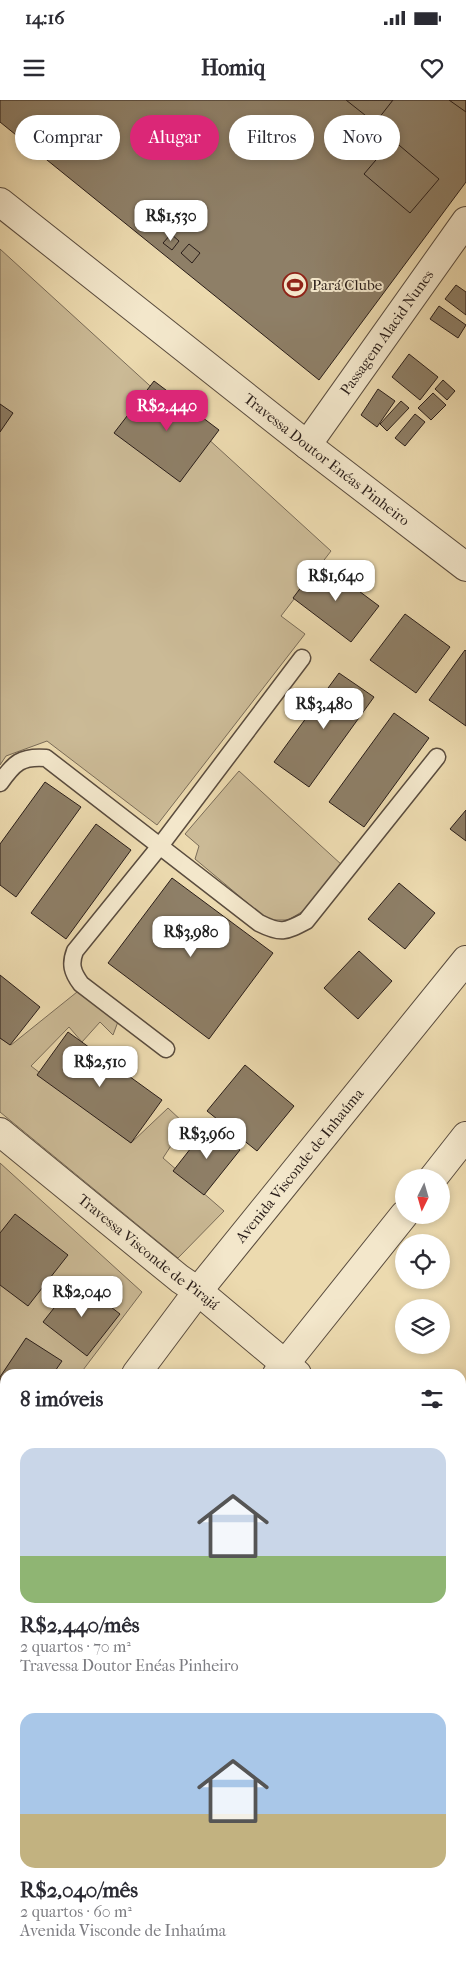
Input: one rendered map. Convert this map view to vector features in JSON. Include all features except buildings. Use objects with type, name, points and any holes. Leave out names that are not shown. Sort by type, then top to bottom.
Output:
[{"type":"street","name":"Travessa Doutor Enéas Pinheiro","points":[[0,202],[307,445],[466,567]]},
{"type":"street","name":"Passagem Alacid Nunes","points":[[307,445],[466,222]]},
{"type":"street","name":"Avenida Visconde de Inhaúma","points":[[140,1369],[198,1291],[466,960]]},
{"type":"street","name":"Travessa Visconde de Pirajá","points":[[0,1132],[180,1279],[198,1291],[285,1369]]},
{"type":"street","points":[[440,1169],[466,1136]]},
{"type":"street","points":[[287,1369],[396,1224]]},
{"type":"lane","points":[[166,1049],[81,984],[74,975],[71,962],[75,951],[160,846],[302,658]]},
{"type":"lane","points":[[0,783],[18,762],[26,758],[46,758],[259,923],[275,931],[290,930],[306,921],[437,757]]},
{"type":"shaded area","points":[[0,249],[331,551],[281,616],[305,634],[157,825],[47,741],[6,756],[0,765]]},
{"type":"shaded area","points":[[239,771],[342,865],[305,910],[288,920],[268,920],[195,859],[199,846],[185,834]]},
{"type":"shaded area","points":[[77,992],[119,1019],[113,1035],[100,1022],[82,1042],[69,1027],[31,1066],[131,1143],[168,1108],[185,1124],[163,1158],[224,1211],[178,1258],[0,1112],[0,1038],[11,1045]]},
{"type":"shaded area","points":[[0,1163],[142,1292],[84,1369],[0,1369]]},
{"type":"place","name":"Pará Clube","points":[[295,285]]}]
